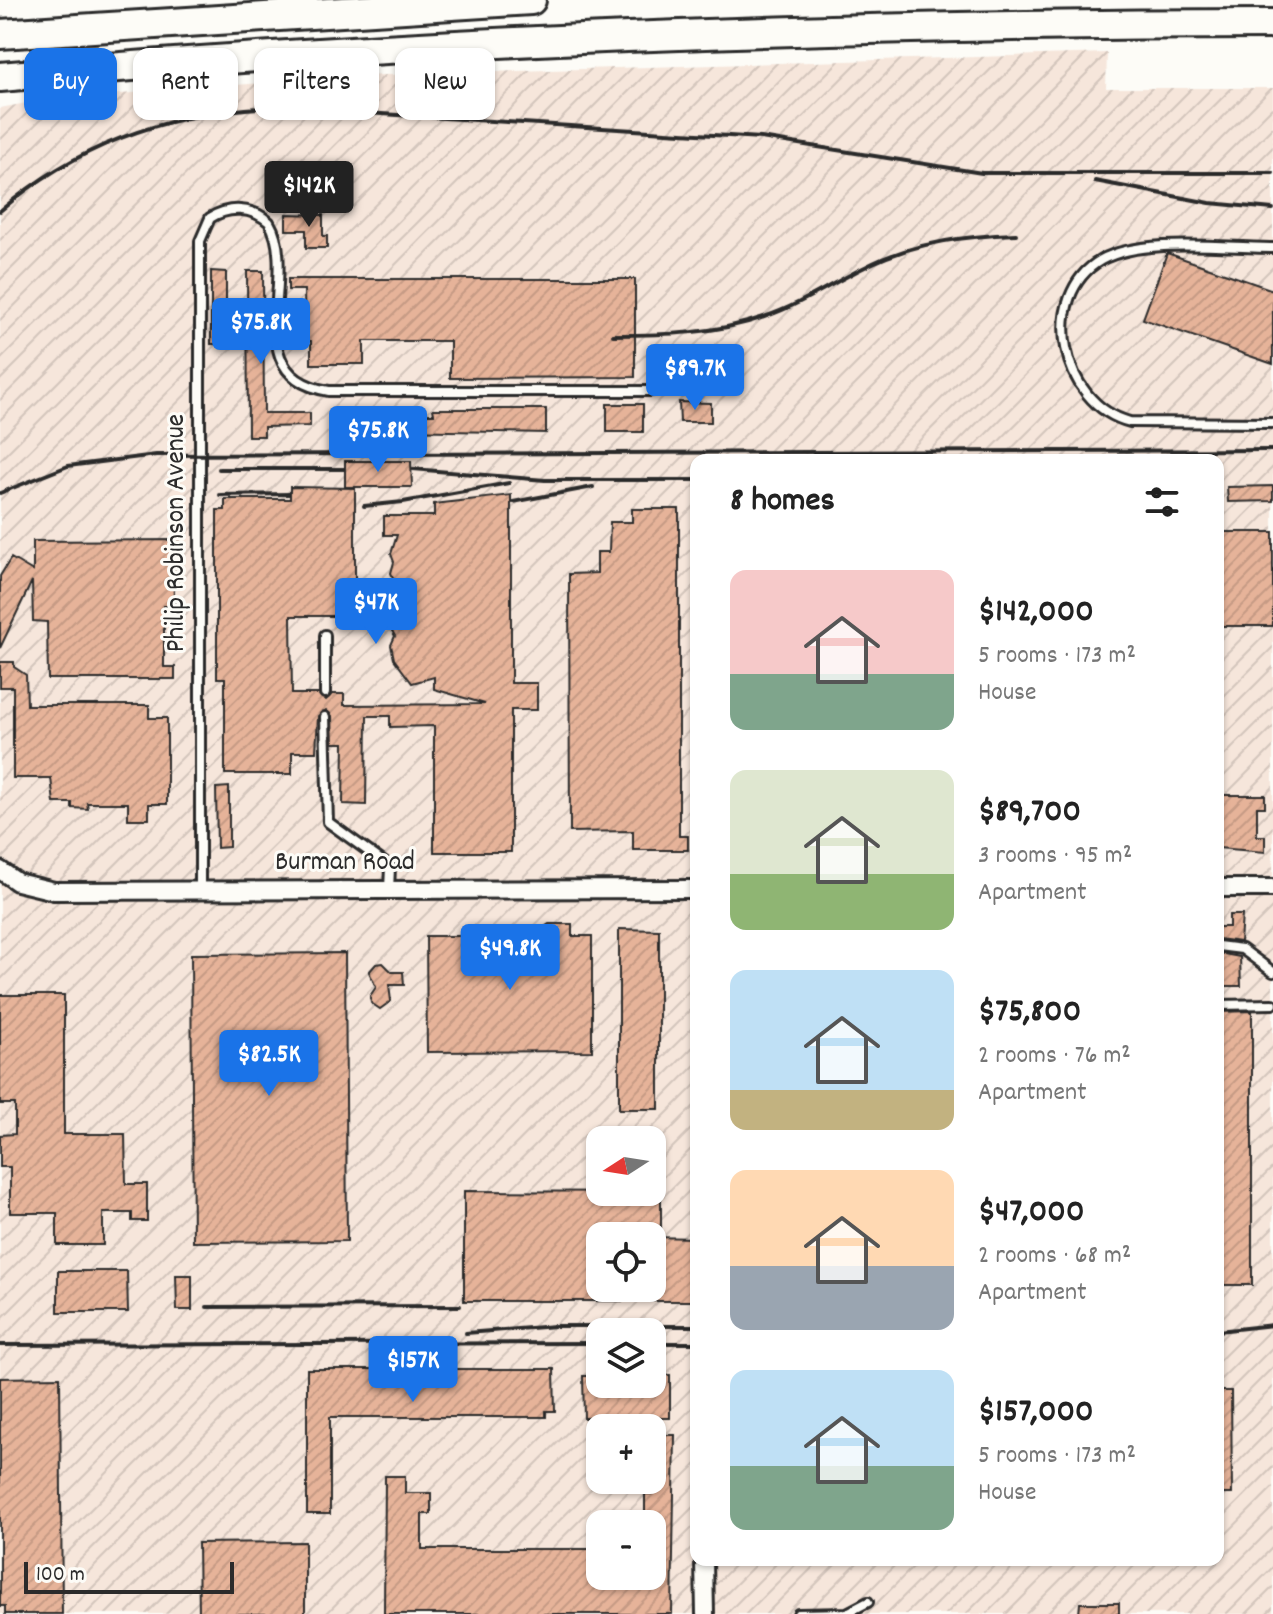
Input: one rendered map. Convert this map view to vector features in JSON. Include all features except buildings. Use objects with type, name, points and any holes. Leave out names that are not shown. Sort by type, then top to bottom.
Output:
[{"type":"highway","points":[[0,34],[531,0]]},
{"type":"highway","points":[[0,80],[69,71],[729,32],[1273,24]]},
{"type":"street","name":"Burman Road","points":[[0,870],[17,882],[42,890],[690,889]]},
{"type":"street","points":[[1224,888],[1273,888]]},
{"type":"street","points":[[704,1566],[705,1614]]},
{"type":"lane","name":"Philip Robinson Avenue","points":[[200,890],[201,232],[216,214],[244,210],[269,222],[277,245],[278,351],[291,375],[311,387],[329,391],[651,391]]},
{"type":"lane","points":[[1273,248],[1170,248],[1117,253],[1094,265],[1085,275],[1068,308],[1065,327],[1067,349],[1077,383],[1094,404],[1117,419],[1130,422],[1273,423]]},
{"type":"lane","points":[[325,635],[325,693]]},
{"type":"lane","points":[[325,717],[328,822],[390,867],[389,890]]},
{"type":"lane","points":[[1224,947],[1242,949],[1273,972]]},
{"type":"lane","points":[[1224,1005],[1273,1004]]},
{"type":"lane","points":[[798,1614],[847,1613],[868,1602]]},
{"type":"shaded area","points":[[1107,53],[1106,88],[1273,88],[1273,1614],[0,1614],[0,108],[24,104],[24,120],[117,120],[117,94],[133,93],[133,120],[238,120],[238,85],[254,84],[254,120],[379,120],[379,75],[395,75],[395,120],[495,120],[495,72]]},
{"type":"railway","points":[[0,211],[61,167],[127,136],[198,116],[272,107],[761,138],[982,173],[1273,173]]},
{"type":"railway","points":[[1095,181],[1210,203],[1273,209]]},
{"type":"railway","points":[[613,335],[690,332],[746,323],[792,305],[873,263],[907,250],[961,239],[1016,234]]},
{"type":"railway","points":[[0,493],[68,466],[156,455],[1273,450]]},
{"type":"railway","points":[[219,469],[344,469]]},
{"type":"railway","points":[[413,469],[545,480],[690,480]]},
{"type":"railway","points":[[364,506],[509,483]]},
{"type":"railway","points":[[513,502],[593,487]]},
{"type":"railway","points":[[220,495],[289,494]]},
{"type":"railway","points":[[207,1307],[460,1306]]},
{"type":"railway","points":[[1224,1330],[1273,1325]]},
{"type":"railway","points":[[466,1333],[555,1326],[690,1326]]},
{"type":"railway","points":[[0,1345],[586,1343]]},
{"type":"railway","points":[[666,1343],[690,1343]]}]
